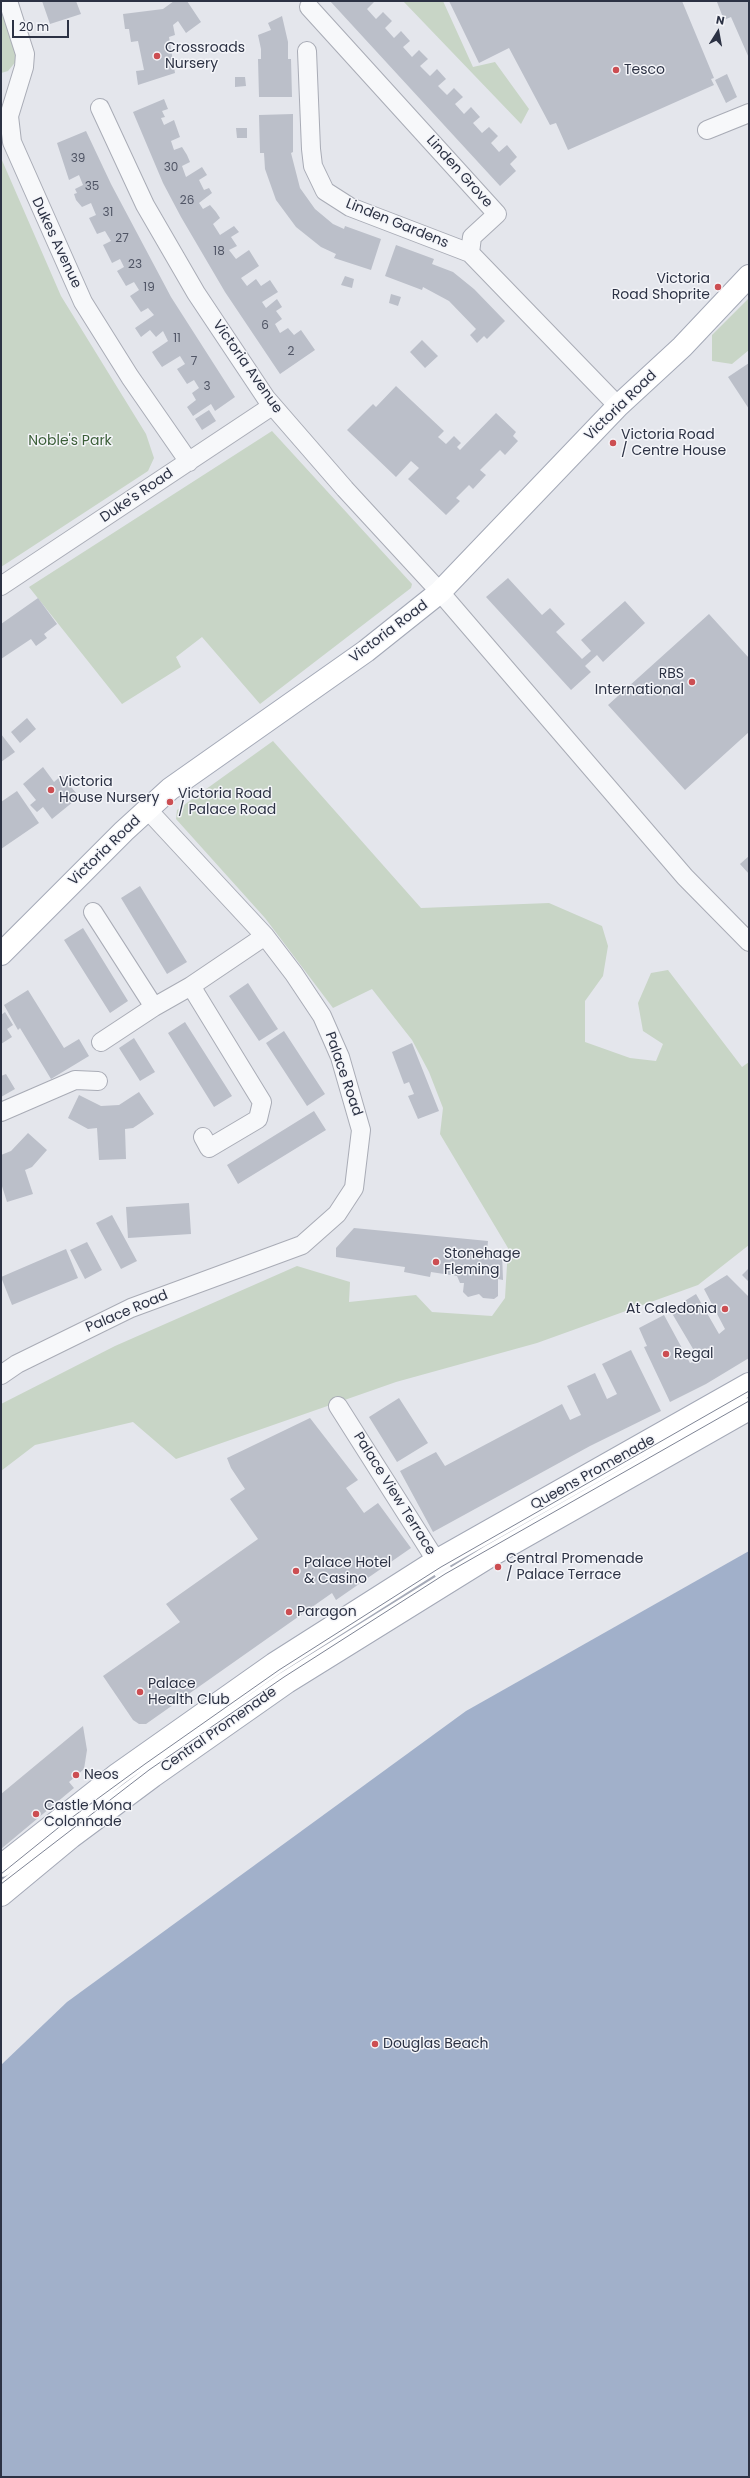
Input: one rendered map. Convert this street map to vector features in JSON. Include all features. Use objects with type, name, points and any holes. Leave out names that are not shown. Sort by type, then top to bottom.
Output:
[{"type":"main road","name":"Victoria Road","points":[[3,948],[147,809],[194,770],[366,651],[440,592],[618,406],[682,347],[749,276]]},
{"type":"main road","name":"Queens Promenade","points":[[436,1561],[749,1384]]},
{"type":"main road","name":"Queens Promenade","points":[[449,1581],[749,1409]]},
{"type":"main road","name":"Central Promenade","points":[[1,1866],[58,1818],[274,1664],[436,1561]]},
{"type":"main road","name":"Central Promenade","points":[[1,1895],[71,1837],[185,1753],[287,1682],[449,1581]]},
{"type":"street","name":"Dukes Avenue","points":[[8,1],[25,54],[24,67],[9,116],[12,142],[83,302],[130,377],[189,462]]},
{"type":"street","name":"Linden Grove","points":[[310,7],[497,214],[472,237],[470,253]]},
{"type":"street","name":"Linden Gardens","points":[[307,51],[313,166],[325,191],[350,207],[470,253]]},
{"type":"street","name":"Victoria Avenue","points":[[100,108],[145,205],[196,293],[272,406],[440,592],[685,877],[749,942]]},
{"type":"street","points":[[707,130],[749,113]]},
{"type":"street","points":[[470,253],[618,406]]},
{"type":"street","name":"Duke's Road","points":[[1,586],[272,406]]},
{"type":"street","name":"Palace Road","points":[[1,1375],[17,1364],[131,1308],[302,1245],[319,1228],[337,1214],[354,1188],[361,1130],[340,1057],[322,1016],[266,936],[147,809]]},
{"type":"street","points":[[93,912],[154,1007]]},
{"type":"street","points":[[101,1042],[154,1007],[191,986],[266,936]]},
{"type":"street","points":[[191,986],[262,1102],[258,1119],[209,1148],[203,1137]]},
{"type":"street","points":[[1,1112],[75,1080],[98,1081]]},
{"type":"street","name":"Palace View Terrace","points":[[338,1406],[449,1581]]},
{"type":"green space","points":[[403,1],[443,1],[473,67],[495,62],[529,109],[521,124]]},
{"type":"green space","points":[[1,10],[18,59],[8,71],[1,73]]},
{"type":"green space","name":"Noble's Park","points":[[1,158],[61,296],[146,434],[154,458],[148,471],[1,567]]},
{"type":"green space","points":[[749,298],[749,350],[732,364],[712,361],[712,335]]},
{"type":"green space","points":[[272,431],[412,584],[411,588],[260,704],[202,637],[176,657],[181,667],[122,704],[29,587]]},
{"type":"green space","points":[[273,741],[421,908],[549,903],[602,926],[608,946],[603,976],[585,1001],[585,1042],[630,1058],[656,1061],[663,1044],[643,1031],[638,1003],[651,973],[668,970],[742,1067],[749,1062],[749,1245],[698,1285],[537,1343],[396,1382],[176,1459],[133,1422],[35,1445],[1,1471],[1,1404],[115,1346],[297,1266],[350,1282],[349,1302],[416,1295],[432,1312],[492,1316],[505,1298],[508,1248],[440,1134],[443,1108],[429,1072],[412,1040],[372,989],[333,1008],[265,918],[176,819],[177,810]]},
{"type":"water","name":"Douglas Beach","points":[[749,1551],[749,2477],[1,2477],[1,2065],[67,2002],[466,1711]]},
{"type":"building","points":[[42,1],[76,1],[81,14],[50,24]]},
{"type":"building","name":"Crossroads Nursery","points":[[174,1],[187,1],[201,22],[186,33],[178,21],[173,25],[175,35],[169,37],[175,73],[138,85],[136,71],[144,70],[138,41],[131,42],[129,29],[125,29],[123,14],[163,9]]},
{"type":"building","points":[[330,1],[373,1],[374,2],[367,9],[376,19],[383,12],[392,21],[385,28],[394,38],[401,31],[410,41],[403,47],[412,57],[419,50],[428,59],[420,66],[430,76],[437,69],[446,79],[438,86],[447,95],[454,88],[463,97],[455,104],[464,114],[471,107],[480,117],[473,123],[482,133],[489,127],[498,136],[491,143],[499,152],[507,145],[517,157],[510,164],[516,171],[500,186]]},
{"type":"building","name":"Tesco","points":[[449,1],[682,1],[714,78],[711,79],[714,85],[568,150],[556,123],[550,125],[509,48],[479,63]]},
{"type":"building","points":[[749,1],[749,58],[731,17],[724,20],[717,2]]},
{"type":"building","points":[[282,16],[288,42],[288,59],[291,59],[292,97],[259,97],[258,59],[261,59],[261,49],[258,35],[271,30],[268,23]]},
{"type":"building","points":[[727,74],[737,97],[726,103],[715,80]]},
{"type":"building","points":[[235,77],[245,77],[246,86],[235,87]]},
{"type":"building","points":[[164,99],[168,109],[162,111],[165,117],[161,118],[164,125],[174,120],[180,137],[171,141],[174,150],[182,147],[190,162],[182,166],[186,177],[202,167],[207,175],[199,180],[204,190],[209,188],[212,193],[199,203],[203,209],[210,205],[220,218],[213,224],[220,235],[234,226],[239,232],[231,237],[237,246],[229,250],[236,259],[249,250],[259,266],[241,278],[247,286],[256,279],[261,286],[270,280],[278,292],[262,302],[266,308],[277,299],[282,307],[276,311],[282,319],[275,324],[280,333],[288,328],[294,335],[301,330],[315,350],[280,374],[225,292],[181,217],[163,183],[133,112]]},
{"type":"building","points":[[293,114],[293,152],[291,153],[300,188],[315,209],[333,224],[344,229],[345,226],[381,239],[371,270],[334,258],[336,254],[321,247],[296,227],[276,200],[265,169],[264,153],[260,153],[259,115]]},
{"type":"building","points":[[236,128],[247,128],[247,138],[237,138]]},
{"type":"building","points":[[86,131],[111,184],[171,297],[235,397],[215,411],[211,404],[193,416],[187,407],[196,400],[192,393],[199,388],[194,380],[187,384],[177,369],[185,364],[180,356],[162,367],[157,360],[152,352],[168,341],[163,331],[156,337],[150,330],[141,337],[135,328],[154,315],[148,308],[141,312],[130,296],[139,290],[134,282],[126,286],[117,271],[124,267],[120,259],[112,263],[103,245],[111,241],[105,231],[97,234],[89,218],[96,215],[91,203],[82,207],[76,200],[74,194],[77,193],[75,189],[83,185],[79,175],[69,180],[57,143]]},
{"type":"building","points":[[396,245],[434,259],[432,264],[453,272],[474,289],[505,321],[487,339],[484,336],[477,343],[470,335],[476,329],[449,301],[423,287],[422,290],[385,276]]},
{"type":"building","points":[[345,276],[354,279],[352,288],[341,285]]},
{"type":"building","points":[[391,294],[401,297],[398,306],[389,303]]},
{"type":"building","points":[[422,340],[438,356],[425,368],[410,352]]},
{"type":"building","points":[[749,363],[749,409],[728,377]]},
{"type":"building","points":[[396,386],[444,431],[438,437],[446,444],[454,436],[461,443],[457,447],[460,450],[496,413],[516,432],[513,436],[518,441],[505,455],[500,450],[480,470],[486,475],[473,489],[469,485],[456,498],[460,501],[446,515],[408,479],[419,468],[411,461],[396,477],[347,430],[373,404],[376,407]]},
{"type":"building","points":[[209,410],[216,421],[202,430],[195,419]]},
{"type":"building","points":[[508,578],[542,615],[550,608],[565,624],[556,632],[582,659],[591,651],[581,640],[625,601],[645,623],[603,662],[597,655],[585,666],[591,672],[571,690],[486,597]]},
{"type":"building","points":[[38,598],[57,624],[44,634],[47,638],[36,646],[31,639],[1,659],[1,624]]},
{"type":"building","name":"RBS International","points":[[709,614],[749,658],[749,732],[685,790],[608,705]]},
{"type":"building","points":[[27,718],[36,729],[20,743],[11,732]]},
{"type":"building","points":[[1,734],[15,752],[1,762]]},
{"type":"building","name":"Victoria House Nursery","points":[[43,767],[54,782],[62,775],[79,797],[52,819],[43,807],[37,812],[30,805],[36,800],[23,784]]},
{"type":"building","points":[[17,791],[39,823],[1,849],[1,802]]},
{"type":"building","points":[[749,856],[749,874],[740,864]]},
{"type":"building","points":[[140,886],[187,962],[167,974],[121,898]]},
{"type":"building","points":[[83,928],[128,1001],[110,1013],[64,940]]},
{"type":"building","points":[[248,983],[278,1029],[259,1041],[229,996]]},
{"type":"building","points":[[28,990],[64,1048],[79,1039],[89,1056],[51,1079],[20,1028],[18,1030],[4,1005]]},
{"type":"building","points":[[5,1012],[13,1025],[7,1029],[12,1037],[1,1044],[1,1015]]},
{"type":"building","points":[[185,1022],[232,1096],[214,1107],[168,1033]]},
{"type":"building","points":[[284,1031],[325,1094],[307,1106],[266,1043]]},
{"type":"building","points":[[134,1038],[155,1072],[140,1081],[119,1048]]},
{"type":"building","points":[[412,1043],[439,1111],[418,1119],[408,1096],[414,1094],[409,1082],[404,1084],[392,1052]]},
{"type":"building","points":[[6,1074],[15,1089],[1,1097],[1,1076]]},
{"type":"building","points":[[139,1092],[154,1114],[133,1128],[125,1129],[126,1159],[99,1160],[97,1128],[88,1129],[68,1118],[79,1095],[101,1106],[119,1105]]},
{"type":"building","points":[[314,1111],[326,1130],[238,1184],[227,1165]]},
{"type":"building","points":[[28,1133],[47,1150],[32,1167],[25,1170],[33,1194],[7,1202],[1,1183],[1,1155],[11,1151]]},
{"type":"building","points":[[189,1203],[191,1234],[128,1238],[126,1207]]},
{"type":"building","points":[[112,1215],[137,1261],[121,1269],[96,1223]]},
{"type":"building","name":"Stonehage Fleming","points":[[354,1228],[488,1241],[487,1251],[502,1253],[503,1280],[498,1279],[498,1296],[494,1299],[483,1298],[479,1294],[468,1297],[463,1292],[464,1283],[460,1283],[457,1276],[431,1272],[430,1277],[404,1272],[405,1267],[336,1257],[336,1248]]},
{"type":"building","points":[[87,1242],[102,1270],[85,1279],[70,1250]]},
{"type":"building","points":[[66,1249],[78,1278],[12,1305],[1,1277]]},
{"type":"building","points":[[749,1268],[749,1282],[742,1275]]},
{"type":"building","points":[[727,1275],[749,1297],[749,1358],[706,1384],[670,1402],[644,1347],[647,1346],[639,1328],[664,1315],[690,1363],[699,1359],[670,1310],[696,1294],[719,1334],[725,1329],[704,1289]]},
{"type":"building","points":[[631,1350],[661,1411],[590,1446],[433,1532],[400,1471],[436,1452],[445,1466],[562,1404],[570,1420],[581,1415],[567,1386],[595,1373],[607,1399],[617,1394],[602,1364]]},
{"type":"building","points":[[399,1398],[428,1443],[397,1462],[369,1417]]},
{"type":"building","name":"Palace Hotel & Casino","points":[[310,1418],[358,1480],[346,1488],[364,1513],[378,1503],[411,1548],[336,1600],[332,1593],[146,1724],[139,1724],[133,1720],[103,1676],[180,1622],[166,1604],[258,1539],[230,1499],[245,1489],[231,1468],[227,1458]]},
{"type":"building","points":[[83,1726],[87,1750],[84,1769],[69,1782],[74,1788],[1,1849],[1,1794]]},
{"type":"tram line","points":[[1,1874],[63,1824],[145,1764],[279,1670],[441,1567],[749,1391]]},
{"type":"tram line","points":[[1,1884],[149,1770],[284,1677],[445,1574],[749,1401]]},
{"type":"place","name":"Crossroads Nursery","points":[[157,56]]},
{"type":"place","name":"Tesco","points":[[616,70]]},
{"type":"place","name":"Victoria Road Shoprite","points":[[718,287]]},
{"type":"place","name":"Victoria Road / Centre House","points":[[613,443]]},
{"type":"place","name":"RBS International","points":[[692,682]]},
{"type":"place","name":"Victoria House Nursery","points":[[51,790]]},
{"type":"place","name":"Victoria Road / Palace Road","points":[[170,802]]},
{"type":"place","name":"Stonehage Fleming","points":[[436,1262]]},
{"type":"place","name":"At Caledonia","points":[[725,1309]]},
{"type":"place","name":"Regal","points":[[666,1354]]},
{"type":"place","name":"Central Promenade / Palace Terrace","points":[[498,1567]]},
{"type":"place","name":"Palace Hotel & Casino","points":[[296,1571]]},
{"type":"place","name":"Paragon","points":[[289,1612]]},
{"type":"place","name":"Palace Health Club","points":[[140,1692]]},
{"type":"place","name":"Neos","points":[[76,1775]]},
{"type":"place","name":"Castle Mona Colonnade","points":[[36,1814]]},
{"type":"place","name":"Douglas Beach","points":[[375,2044]]}]
